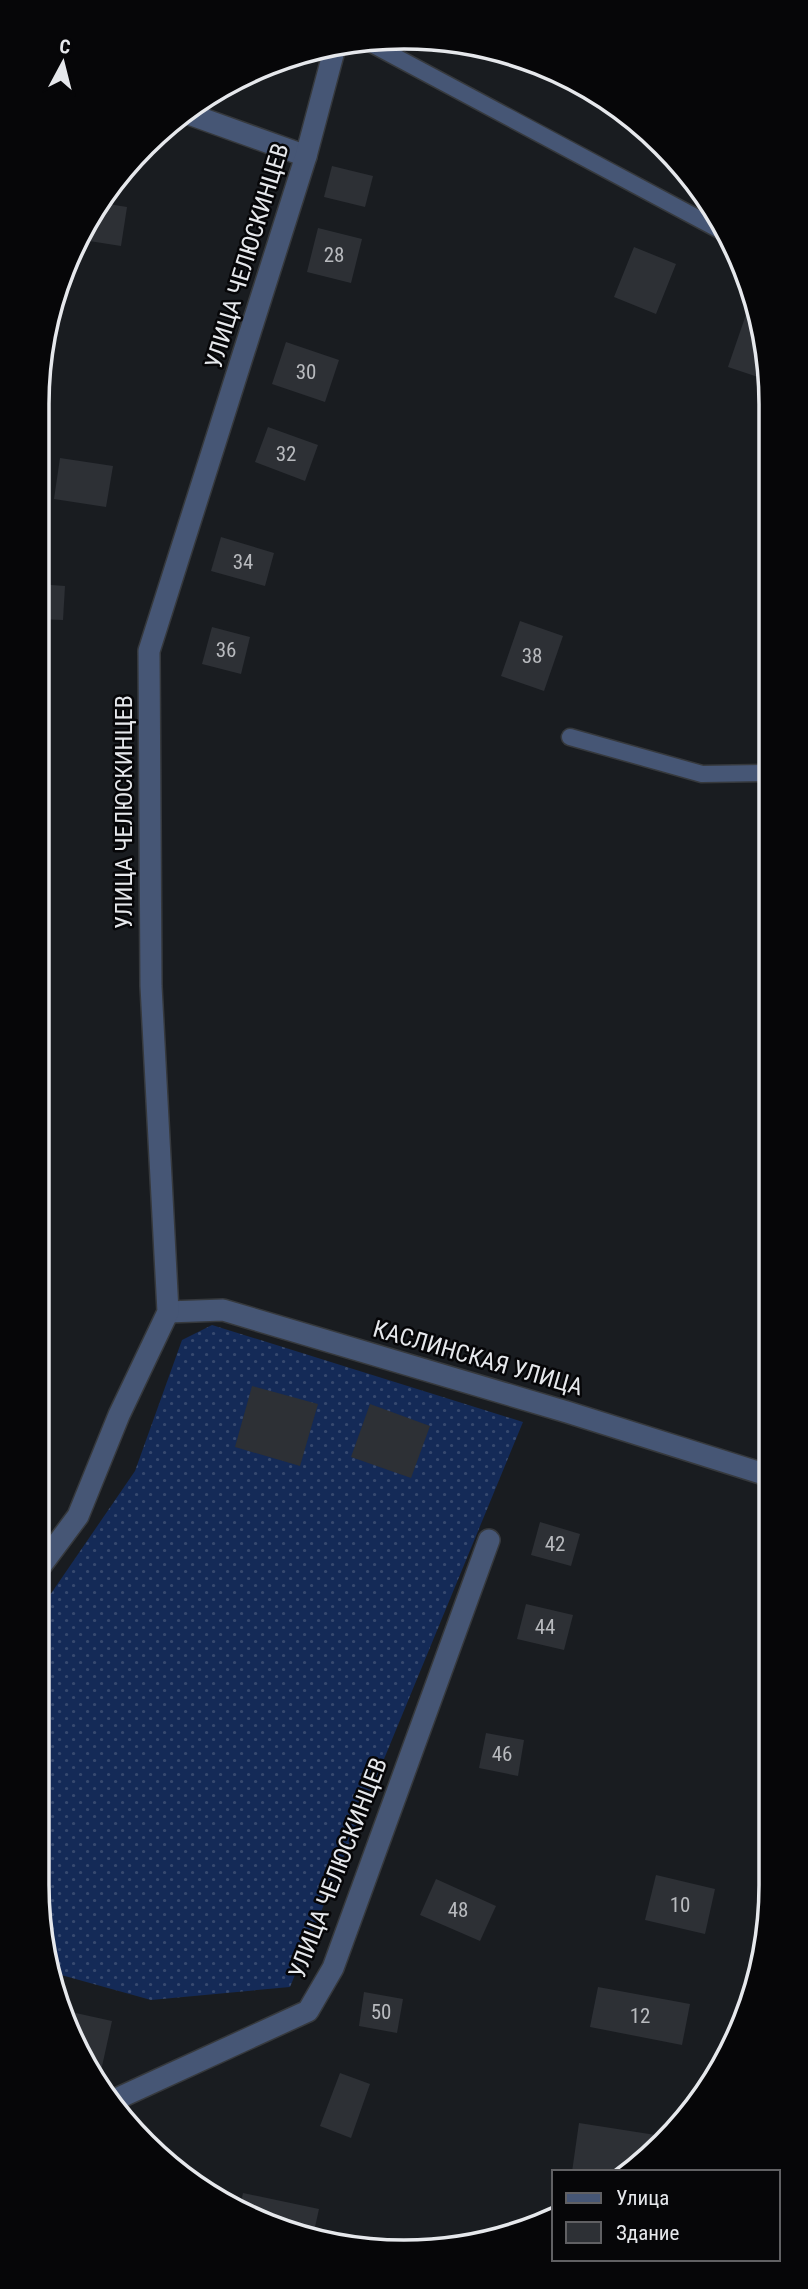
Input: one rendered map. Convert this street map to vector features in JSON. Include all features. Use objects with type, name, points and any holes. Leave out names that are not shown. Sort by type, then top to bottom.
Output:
[{"type":"street","name":"УЛИЦА ЧЕЛЮСКИНЦЕВ","points":[[49,1555],[78,1516],[118,1415],[168,1312],[151,986],[149,651],[306,156],[332,57]]},
{"type":"street","points":[[196,117],[306,156]]},
{"type":"street","name":"КАСЛИНСКАЯ УЛИЦА","points":[[168,1312],[223,1310],[567,1412],[759,1473]]},
{"type":"street","name":"УЛИЦА ЧЕЛЮСКИНЦЕВ","points":[[120,2098],[308,2011],[333,1968],[489,1540]]},
{"type":"lane","points":[[383,50],[710,225]]},
{"type":"lane","points":[[570,737],[702,774],[759,773]]},
{"type":"shaded area","points":[[212,1325],[523,1422],[290,1987],[151,2000],[61,1975],[52,1931],[49,1885],[49,1596],[135,1471],[182,1340]]},
{"type":"building","points":[[332,166],[373,176],[365,207],[324,197]]},
{"type":"building","points":[[111,204],[127,207],[121,246],[89,241]]},
{"type":"building","points":[[318,228],[362,239],[351,283],[307,272]]},
{"type":"building","points":[[634,247],[676,264],[656,314],[614,297]]},
{"type":"building","points":[[747,312],[758,377],[728,367]]},
{"type":"building","points":[[286,342],[339,360],[325,402],[272,384]]},
{"type":"building","points":[[268,427],[318,445],[305,481],[255,462]]},
{"type":"building","points":[[60,458],[113,466],[106,507],[54,499]]},
{"type":"building","points":[[221,537],[274,553],[265,586],[211,571]]},
{"type":"building","points":[[49,585],[65,586],[63,620],[49,619]]},
{"type":"building","points":[[520,621],[563,636],[544,691],[501,676]]},
{"type":"building","points":[[212,627],[250,637],[241,674],[202,664]]},
{"type":"building","points":[[252,1386],[318,1404],[300,1466],[235,1447]]},
{"type":"building","points":[[370,1404],[430,1426],[411,1478],[351,1457]]},
{"type":"building","points":[[540,1522],[580,1534],[571,1566],[531,1555]]},
{"type":"building","points":[[526,1604],[573,1615],[564,1650],[517,1639]]},
{"type":"building","points":[[486,1733],[524,1740],[518,1776],[479,1768]]},
{"type":"building","points":[[656,1875],[715,1889],[705,1934],[645,1920]]},
{"type":"building","points":[[436,1879],[496,1906],[480,1941],[420,1915]]},
{"type":"building","points":[[598,1987],[690,2004],[682,2045],[590,2027]]},
{"type":"building","points":[[364,1992],[403,1999],[397,2033],[359,2026]]},
{"type":"building","points":[[73,2012],[112,2021],[101,2069]]},
{"type":"building","points":[[340,2073],[370,2084],[351,2138],[320,2126]]},
{"type":"building","points":[[579,2123],[656,2135],[616,2170],[572,2170]]},
{"type":"building","points":[[243,2193],[319,2209],[315,2229],[268,2213],[242,2200]]}]
